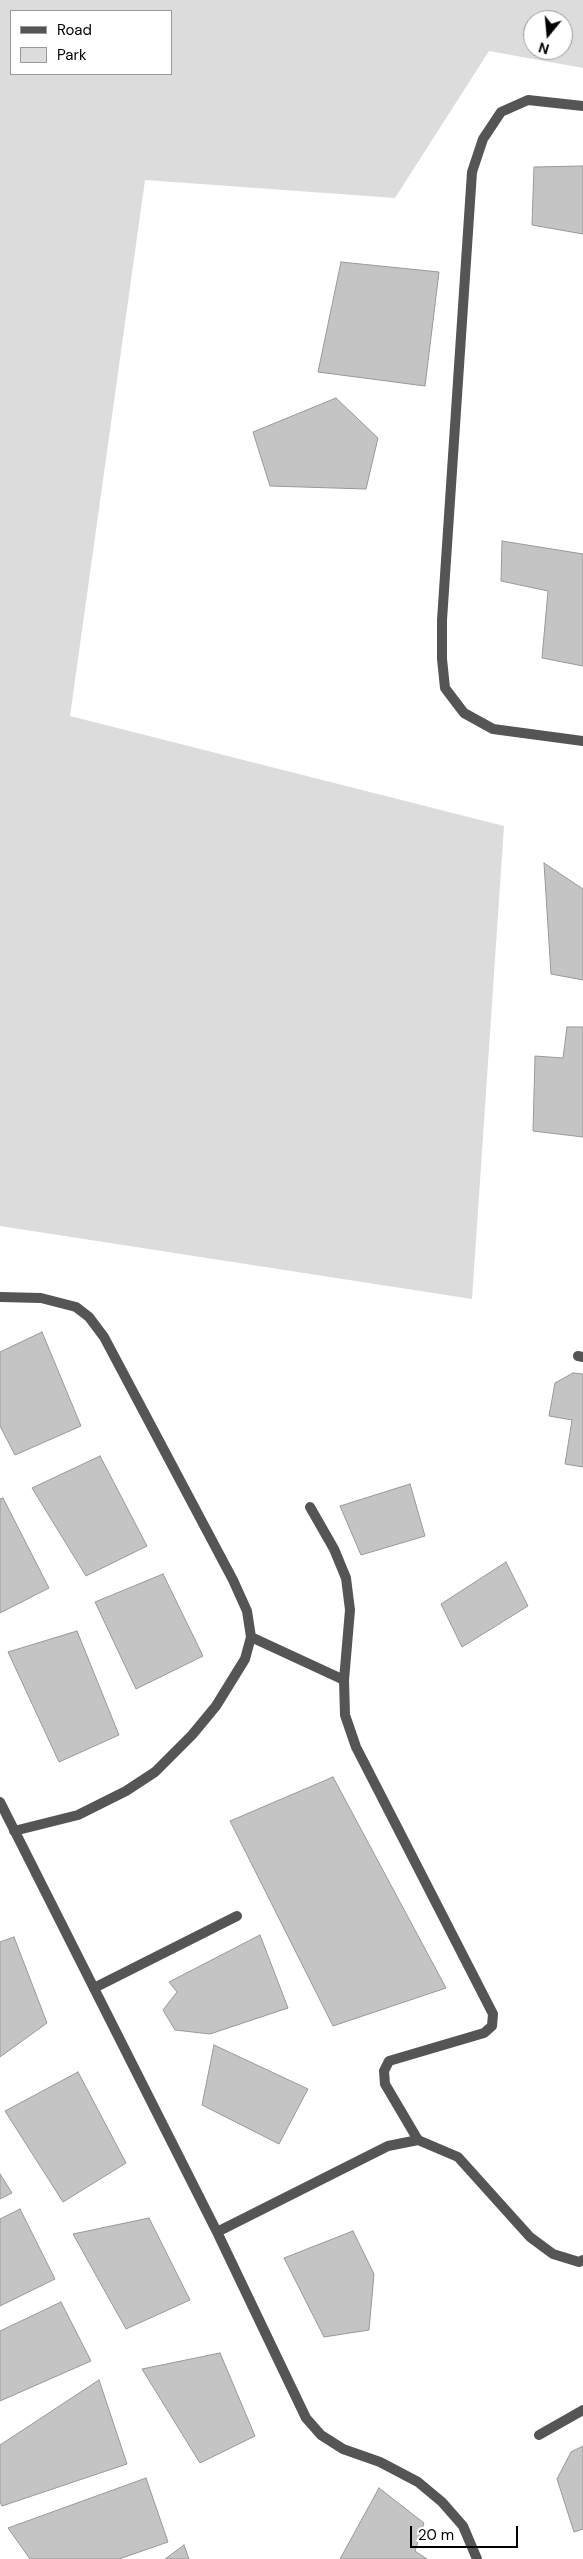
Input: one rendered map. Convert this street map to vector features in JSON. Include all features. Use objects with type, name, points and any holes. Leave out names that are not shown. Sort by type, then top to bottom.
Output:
[{"type":"street","points":[[583,106],[528,100],[501,112],[483,139],[472,172],[442,620],[442,658],[445,688],[464,713],[493,729],[583,741]]},
{"type":"street","points":[[0,1297],[41,1298],[60,1301],[76,1307],[89,1317],[99,1330],[233,1580],[247,1611],[251,1636],[245,1659],[216,1706],[192,1736],[155,1772],[126,1791],[78,1815],[14,1831]]},
{"type":"street","points":[[310,1507],[334,1549],[346,1578],[350,1610],[344,1680],[345,1715],[356,1747],[493,2014],[492,2026],[484,2033],[389,2061],[384,2071],[385,2084],[418,2140]]},
{"type":"street","points":[[251,1636],[344,1680]]},
{"type":"street","points":[[0,1802],[217,2232],[306,2418],[321,2435],[343,2449],[380,2462],[418,2482],[442,2502],[463,2526],[477,2559]]},
{"type":"street","points":[[94,1988],[237,1916]]},
{"type":"street","points":[[217,2232],[388,2146],[418,2140],[458,2157],[530,2237],[554,2254],[582,2264]]},
{"type":"street","points":[[539,2435],[583,2410]]},
{"type":"green space","points":[[0,0],[583,0],[583,68],[539,60],[573,60],[573,10],[523,10],[523,57],[489,51],[395,198],[145,180],[70,716],[504,826],[472,1299],[0,1226]]},
{"type":"building","points":[[583,166],[583,234],[532,225],[534,167]]},
{"type":"building","points":[[341,262],[439,272],[425,386],[318,372]]},
{"type":"building","points":[[336,398],[378,438],[366,489],[270,486],[253,432]]},
{"type":"building","points":[[502,541],[583,554],[583,666],[542,658],[548,591],[501,581]]},
{"type":"building","points":[[544,863],[583,889],[583,980],[551,974]]},
{"type":"building","points":[[567,1027],[583,1027],[583,1137],[533,1131],[535,1056],[563,1058]]},
{"type":"building","points":[[42,1332],[81,1426],[15,1455],[0,1426],[0,1352]]},
{"type":"building","points":[[573,1373],[583,1374],[583,1467],[565,1464],[572,1420],[549,1416],[555,1383]]},
{"type":"building","points":[[100,1456],[147,1546],[86,1576],[32,1488]]},
{"type":"building","points":[[410,1484],[425,1536],[361,1555],[340,1506]]},
{"type":"building","points":[[3,1498],[49,1588],[0,1613],[0,1499]]},
{"type":"building","points":[[506,1562],[528,1606],[462,1647],[441,1604]]},
{"type":"building","points":[[163,1574],[203,1656],[136,1689],[95,1602]]},
{"type":"building","points":[[77,1631],[119,1735],[59,1762],[8,1652]]},
{"type":"building","points":[[333,1777],[446,1988],[333,2026],[230,1821]]},
{"type":"building","points":[[260,1935],[288,2008],[210,2034],[175,2030],[163,2010],[177,1992],[169,1982]]},
{"type":"building","points":[[14,1937],[47,2023],[0,2057],[0,1942]]},
{"type":"building","points":[[214,2045],[308,2089],[279,2144],[202,2105]]},
{"type":"building","points":[[78,2072],[126,2163],[63,2202],[5,2111]]},
{"type":"building","points":[[0,2174],[12,2193],[0,2199]]},
{"type":"building","points":[[20,2209],[55,2279],[0,2306],[0,2219]]},
{"type":"building","points":[[149,2218],[190,2300],[126,2329],[73,2234]]},
{"type":"building","points":[[353,2231],[374,2274],[369,2330],[324,2337],[284,2258]]},
{"type":"building","points":[[61,2302],[91,2361],[0,2401],[0,2331]]},
{"type":"building","points":[[220,2353],[255,2436],[200,2463],[142,2369]]},
{"type":"building","points":[[99,2380],[127,2464],[2,2506],[0,2502],[0,2445]]},
{"type":"building","points":[[583,2446],[583,2529],[574,2532],[557,2479],[571,2452]]},
{"type":"building","points":[[146,2478],[168,2542],[119,2559],[30,2559],[8,2528]]},
{"type":"building","points":[[379,2488],[424,2523],[415,2551],[427,2559],[340,2559]]},
{"type":"building","points":[[184,2545],[189,2559],[165,2559]]}]
